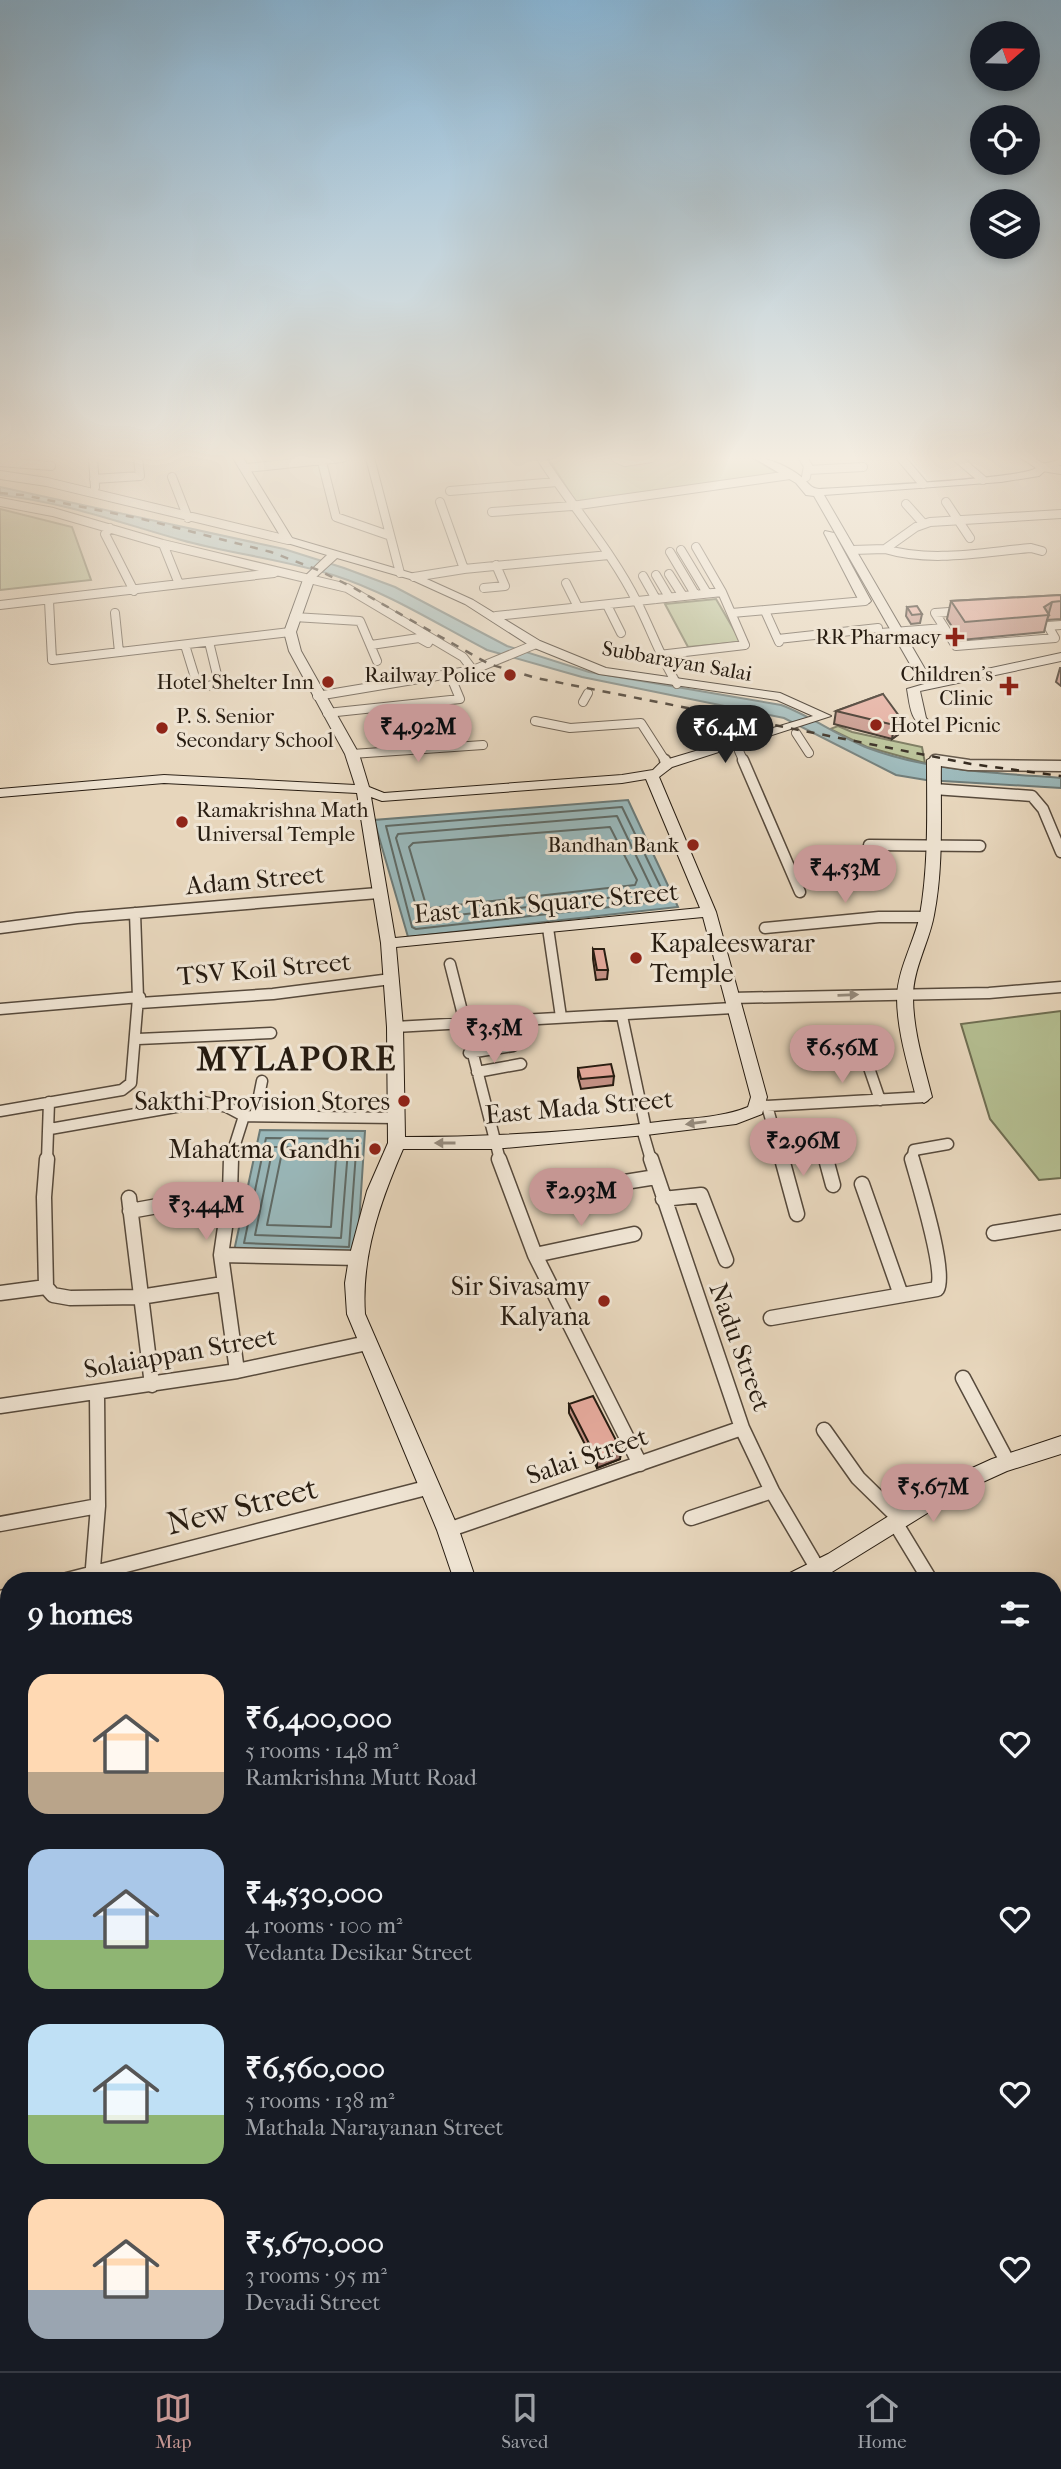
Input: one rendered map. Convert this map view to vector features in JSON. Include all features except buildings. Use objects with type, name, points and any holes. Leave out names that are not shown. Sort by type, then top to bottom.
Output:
[{"type":"main road","points":[[320,569],[313,575],[293,617],[290,632],[295,651],[317,696],[352,754],[363,789],[388,943],[395,1027],[397,1143],[376,1191],[358,1258],[354,1283],[356,1314],[448,1530],[462,1572]]},
{"type":"main road","name":"Subbarayan Salai","points":[[380,569],[414,577],[496,616],[533,645],[603,671],[677,684],[780,697],[820,719]]},
{"type":"main road","points":[[848,569],[865,601]]},
{"type":"main road","points":[[863,569],[902,632],[919,671],[958,679]]},
{"type":"main road","points":[[926,724],[920,720],[913,689],[1061,657]]},
{"type":"main road","points":[[1036,668],[1061,663]]},
{"type":"main road","points":[[0,793],[164,779],[363,789],[382,797],[622,779],[820,719]]},
{"type":"main road","points":[[658,770],[672,772],[797,733],[820,719]]},
{"type":"main road","points":[[924,1097],[906,1018],[904,993],[926,917],[935,845],[934,762]]},
{"type":"main road","points":[[658,770],[709,912],[732,1003],[763,1105]]},
{"type":"main road","name":"East Tank Square Street","points":[[388,943],[709,912]]},
{"type":"main road","name":"East Mada Street","points":[[397,1143],[494,1143],[644,1129],[749,1115],[763,1105]]},
{"type":"main road","points":[[818,1571],[941,1493],[1007,1461],[1061,1445]]},
{"type":"street","points":[[123,569],[134,591]]},
{"type":"street","points":[[173,569],[179,584]]},
{"type":"street","points":[[219,569],[222,579]]},
{"type":"street","points":[[268,569],[313,575],[347,588],[463,657],[475,669]]},
{"type":"street","points":[[399,569],[400,573]]},
{"type":"street","points":[[414,577],[464,569]]},
{"type":"street","points":[[484,588],[505,586],[498,569]]},
{"type":"street","points":[[617,569],[637,601],[659,655],[677,684]]},
{"type":"street","points":[[680,569],[695,594]]},
{"type":"street","points":[[692,569],[707,593]]},
{"type":"street","points":[[659,655],[745,645],[722,592],[709,569]]},
{"type":"street","points":[[0,605],[282,572]]},
{"type":"street","points":[[669,574],[683,596]]},
{"type":"street","points":[[656,575],[669,597]]},
{"type":"street","points":[[643,576],[656,599]]},
{"type":"street","points":[[566,583],[578,607]]},
{"type":"street","points":[[496,616],[722,592]]},
{"type":"street","points":[[49,601],[52,660],[290,632]]},
{"type":"street","points":[[732,614],[865,601]]},
{"type":"street","points":[[607,605],[621,633]]},
{"type":"street","points":[[978,610],[935,612],[958,647],[1055,638],[1048,626],[1061,625]]},
{"type":"street","points":[[765,611],[779,641],[880,631],[911,635],[946,630]]},
{"type":"street","points":[[115,613],[119,652]]},
{"type":"street","points":[[293,617],[360,621],[377,662]]},
{"type":"street","points":[[371,645],[419,638],[443,651]]},
{"type":"street","points":[[185,645],[197,684],[204,687],[219,682],[209,642]]},
{"type":"street","points":[[317,696],[450,676],[475,669],[533,645]]},
{"type":"street","points":[[327,713],[457,701],[460,699],[450,676]]},
{"type":"street","points":[[535,721],[570,728],[641,723],[658,770]]},
{"type":"street","points":[[797,733],[809,753]]},
{"type":"street","points":[[352,754],[483,745]]},
{"type":"street","points":[[738,751],[800,892]]},
{"type":"street","points":[[934,762],[1061,766]]},
{"type":"street","points":[[934,787],[1031,796],[1042,809],[1060,848]]},
{"type":"street","points":[[869,845],[980,846]]},
{"type":"street","name":"Adam Street","points":[[0,928],[135,913],[378,893]]},
{"type":"street","points":[[0,1111],[122,1090],[131,1083],[138,1039],[140,1000],[135,913]]},
{"type":"street","points":[[765,928],[880,917],[926,917]]},
{"type":"street","points":[[548,928],[561,1017]]},
{"type":"street","points":[[450,964],[469,1052],[477,1072],[494,1143],[535,1255],[640,1464]]},
{"type":"street","name":"TSV Koil Street","points":[[0,1009],[273,994],[391,979]]},
{"type":"street","points":[[395,1027],[622,1016],[732,1003],[904,993],[989,993],[1061,987]]},
{"type":"street","points":[[622,1016],[644,1129]]},
{"type":"street","points":[[138,1039],[271,1033]]},
{"type":"street","points":[[469,1052],[513,1046]]},
{"type":"street","points":[[477,1072],[522,1064]]},
{"type":"street","points":[[868,1065],[880,1101]]},
{"type":"street","points":[[237,1371],[221,1255],[230,1193],[230,1162],[262,1081]]},
{"type":"street","points":[[797,1214],[780,1151],[763,1105],[924,1097]]},
{"type":"street","points":[[49,1102],[50,1129],[44,1197],[46,1287],[53,1294],[70,1298],[140,1297],[223,1284]]},
{"type":"street","points":[[50,1129],[204,1102],[249,1116],[396,1118]]},
{"type":"street","name":"Nadu Street","points":[[644,1129],[663,1199],[742,1429],[772,1491],[818,1571]]},
{"type":"street","points":[[771,1318],[901,1295],[923,1294],[937,1289],[940,1285],[939,1264],[911,1156],[914,1150],[948,1144]]},
{"type":"street","points":[[780,1151],[824,1149],[833,1185]]},
{"type":"street","points":[[600,1186],[656,1177]]},
{"type":"street","points":[[862,1184],[901,1295]]},
{"type":"street","points":[[152,1384],[129,1205],[230,1193]]},
{"type":"street","points":[[663,1199],[701,1195],[726,1260]]},
{"type":"street","points":[[994,1233],[1061,1222]]},
{"type":"street","points":[[535,1255],[634,1234]]},
{"type":"street","points":[[221,1255],[358,1258]]},
{"type":"street","points":[[0,1293],[46,1287]]},
{"type":"street","name":"Solaiappan Street","points":[[0,1406],[97,1394],[237,1371],[367,1343]]},
{"type":"street","points":[[963,1378],[1007,1461]]},
{"type":"street","points":[[92,1572],[98,1506],[97,1394]]},
{"type":"street","name":"Salai Street","points":[[448,1530],[742,1429]]},
{"type":"street","points":[[824,1430],[858,1478],[898,1522],[926,1572]]},
{"type":"street","name":"New Street","points":[[111,1572],[430,1487]]},
{"type":"street","points":[[691,1518],[772,1491]]},
{"type":"street","points":[[0,1524],[98,1506]]},
{"type":"green space","points":[[0,569],[87,569],[91,580],[0,590]]},
{"type":"green space","points":[[716,599],[741,642],[688,647],[665,604]]},
{"type":"green space","points":[[838,726],[852,732],[922,747],[925,763],[867,747],[830,729]]},
{"type":"green space","points":[[1061,1011],[1061,1178],[1039,1180],[990,1119],[961,1024]]},
{"type":"water","points":[[309,569],[346,569],[395,587],[507,646],[589,672],[781,705],[857,743],[891,756],[963,770],[1061,778],[1061,788],[926,780],[896,775],[784,718],[582,677],[487,650],[392,599],[333,575]]},
{"type":"water","points":[[628,800],[678,907],[408,937],[374,820]]},
{"type":"water","points":[[260,1130],[365,1131],[357,1255],[234,1251]]},
{"type":"railway","points":[[314,569],[489,664],[536,678],[971,764],[1061,776]]},
{"type":"place","name":"RR Pharmacy","points":[[955,637]]},
{"type":"place","name":"Railway Police","points":[[510,675]]},
{"type":"place","name":"Hotel Shelter Inn","points":[[328,682]]},
{"type":"place","name":"Children's Clinic","points":[[1009,686]]},
{"type":"place","name":"Hotel Picnic","points":[[876,725]]},
{"type":"place","name":"P. S. Senior Secondary School","points":[[162,728]]},
{"type":"place","name":"Ramakrishna Math Universal Temple","points":[[182,822]]},
{"type":"place","name":"Bandhan Bank","points":[[693,845]]},
{"type":"place","name":"Kapaleeswarar Temple","points":[[636,958]]},
{"type":"place","name":"Sakthi Provision Stores","points":[[404,1101]]},
{"type":"place","name":"Mahatma Gandhi","points":[[375,1149]]},
{"type":"place","name":"Sir Sivasamy Kalyana","points":[[604,1301]]},
{"type":"district","name":"MYLAPORE","points":[[297,1059]]}]
